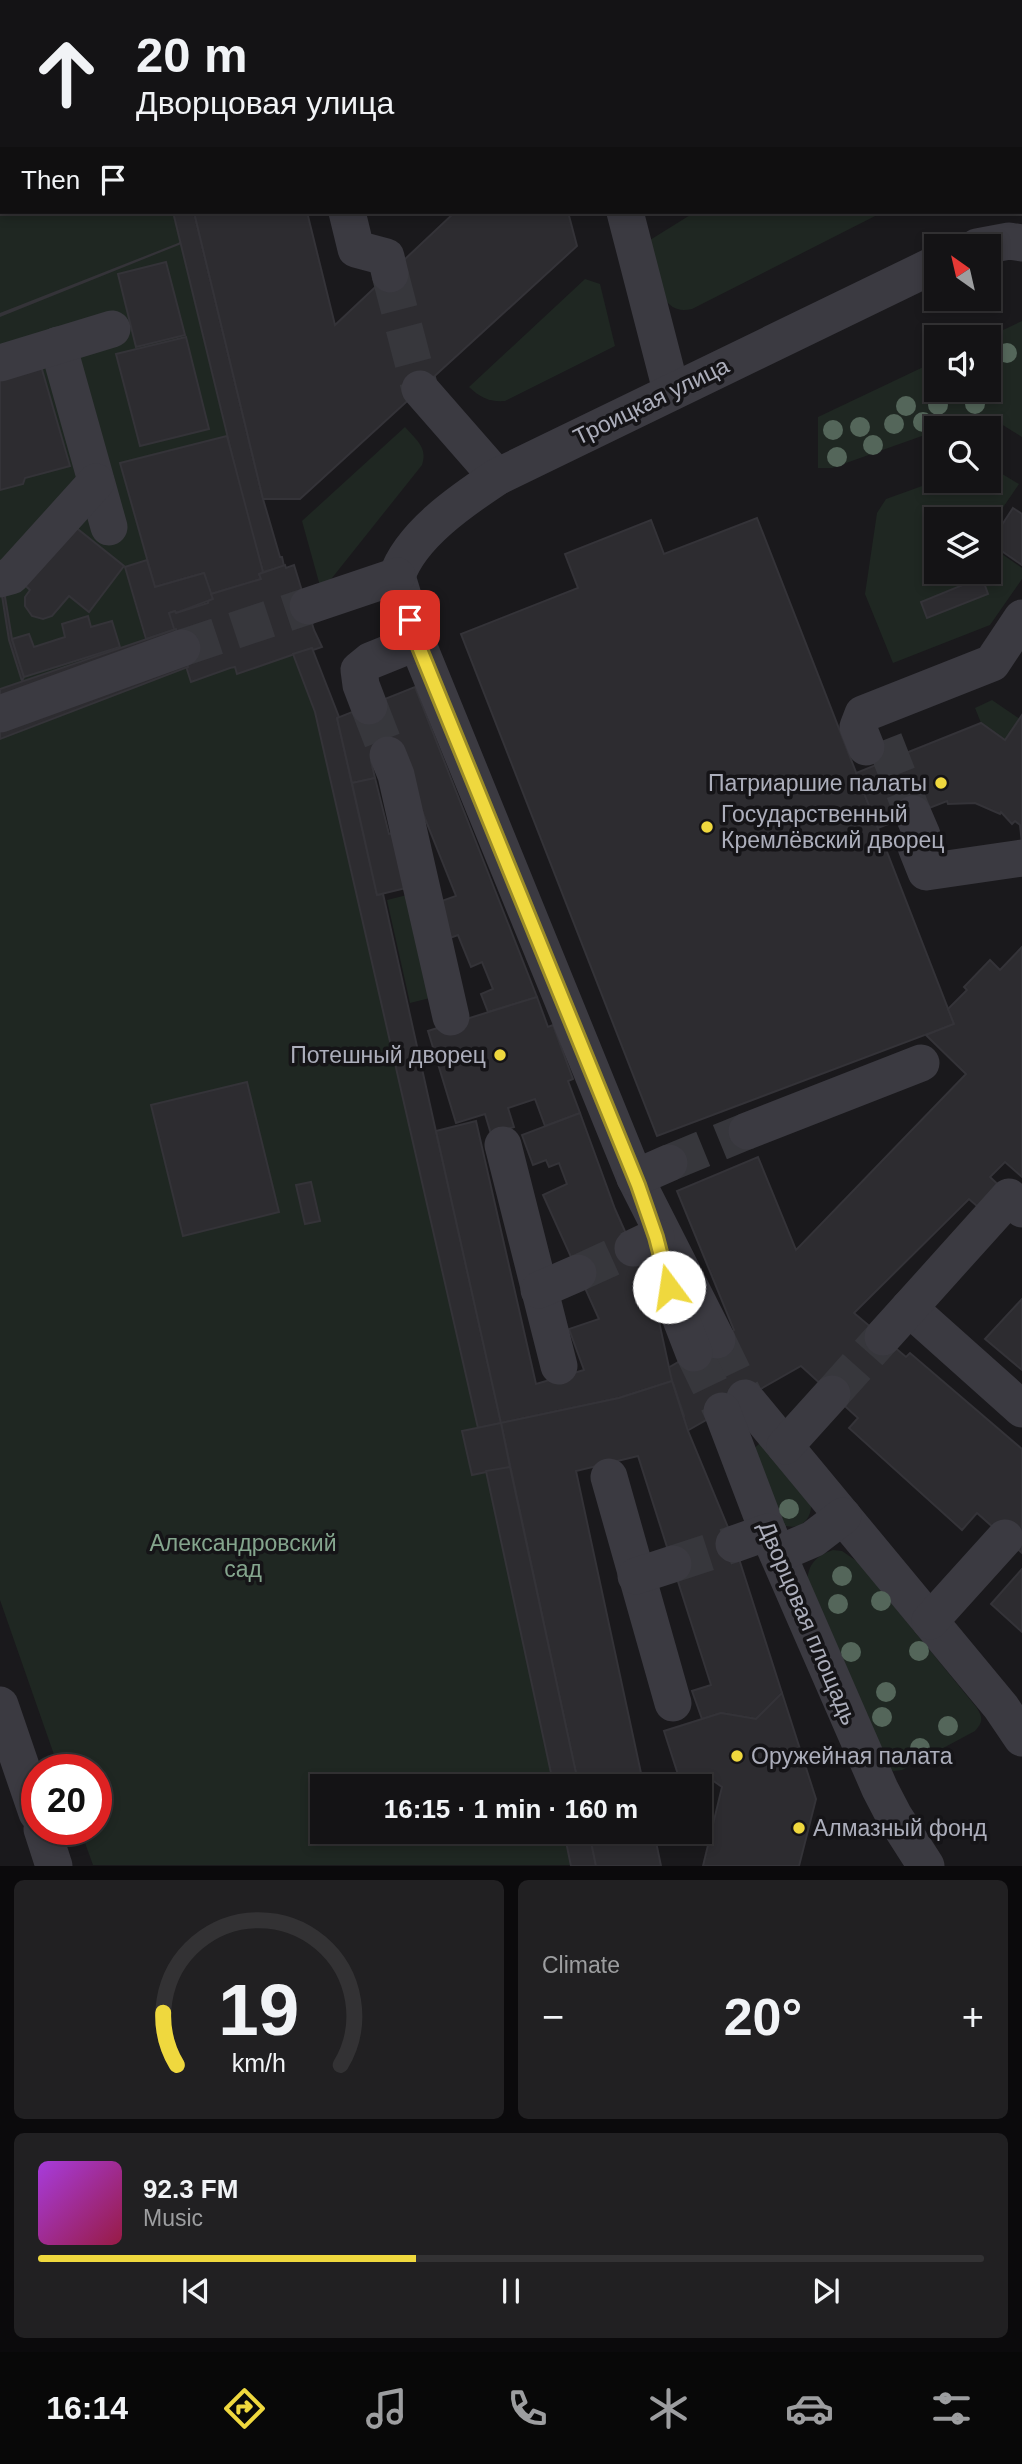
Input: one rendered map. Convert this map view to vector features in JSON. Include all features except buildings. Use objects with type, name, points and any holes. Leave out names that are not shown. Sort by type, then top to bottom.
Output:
[{"type":"street","points":[[347,214],[356,249],[386,257],[390,274]]},
{"type":"street","points":[[626,214],[671,390]]},
{"type":"street","name":"Троицкая улица","points":[[397,576],[403,558],[417,541],[470,495],[496,477],[924,270]]},
{"type":"street","points":[[0,363],[112,329]]},
{"type":"street","points":[[58,345],[109,527]]},
{"type":"street","points":[[420,389],[496,477]]},
{"type":"street","points":[[0,579],[11,576],[96,482]]},
{"type":"street","points":[[308,606],[397,576],[417,642],[706,1347],[645,1243],[636,1181]]},
{"type":"street","points":[[874,733],[992,663],[1022,618]]},
{"type":"street","points":[[369,706],[359,670],[370,661],[417,642]]},
{"type":"street","points":[[0,714],[182,648]]},
{"type":"street","points":[[388,755],[396,775],[451,1017]]},
{"type":"street","points":[[908,828],[926,872],[1022,858]]},
{"type":"street","points":[[747,1131],[921,1063]]},
{"type":"street","points":[[503,1145],[559,1366]]},
{"type":"street","points":[[636,1181],[669,1163]]},
{"type":"street","points":[[883,1338],[1009,1197],[1022,1209]]},
{"type":"street","points":[[540,1290],[578,1273]]},
{"type":"street","points":[[909,1308],[1022,1409]]},
{"type":"street","points":[[785,1446],[832,1394]]},
{"type":"street","name":"Дворцовая площадь","points":[[926,1866],[880,1789],[773,1543],[734,1404],[785,1446],[1010,1718],[1022,1738]]},
{"type":"street","points":[[609,1477],[673,1703]]},
{"type":"street","points":[[734,1544],[813,1539],[843,1516]]},
{"type":"street","points":[[930,1621],[1005,1538]]},
{"type":"street","points":[[636,1576],[673,1564]]},
{"type":"street","points":[[0,1705],[21,1794]]},
{"type":"street","points":[[47,1845],[54,1866]]},
{"type":"green space","name":"Александровский сад","points":[[0,214],[173,214],[227,436],[120,463],[147,560],[125,567],[145,639],[176,629],[231,669],[235,667],[238,674],[293,654],[315,712],[478,1428],[463,1432],[472,1474],[486,1471],[551,1774],[310,1774],[310,1844],[567,1844],[571,1865],[93,1865],[86,1845],[112,1845],[112,1754],[54,1754],[0,1600]]},
{"type":"green space","points":[[692,214],[879,214],[692,309],[683,310],[672,306],[663,296],[650,240]]},
{"type":"green space","points":[[585,279],[600,284],[615,346],[505,401],[486,398],[469,387]]},
{"type":"green space","points":[[1022,321],[1022,437],[1001,424],[1001,416],[924,416],[924,435],[832,468],[818,468],[818,417],[924,367],[924,402],[1001,402],[1001,331]]},
{"type":"green space","points":[[405,427],[422,448],[422,465],[328,583],[320,586],[302,521]]},
{"type":"green space","points":[[1001,473],[1019,484],[1001,510],[1001,507],[924,507],[924,584],[1001,584],[1001,553],[1022,568],[1022,579],[990,625],[893,663],[865,594],[877,513],[886,499],[924,485],[924,493],[1001,493]]},
{"type":"green space","points":[[992,700],[1020,719],[1005,740],[981,723],[975,708]]},
{"type":"green space","points":[[411,894],[434,997],[410,1003],[387,900]]},
{"type":"green space","points":[[759,1444],[763,1445],[811,1504],[809,1515],[803,1523],[783,1525],[751,1451]]},
{"type":"green space","points":[[833,1550],[842,1551],[858,1562],[980,1715],[981,1722],[975,1731],[902,1770],[886,1769],[807,1582],[814,1562]]},
{"type":"tunnel","points":[[390,274],[420,389]]},
{"type":"tunnel","points":[[182,648],[308,606]]},
{"type":"tunnel","points":[[369,706],[388,755]]},
{"type":"tunnel","points":[[884,740],[913,814]]},
{"type":"tunnel","points":[[669,1163],[747,1131]]},
{"type":"tunnel","points":[[578,1273],[633,1248]]},
{"type":"tunnel","points":[[832,1394],[883,1337]]},
{"type":"tunnel","points":[[717,1340],[745,1398]]},
{"type":"tunnel","points":[[694,1353],[722,1411]]},
{"type":"tunnel","points":[[673,1564],[734,1544]]},
{"type":"place","name":"Патриаршие палаты","points":[[941,783]]},
{"type":"place","name":"Государственный Кремлёвский дворец","points":[[707,827]]},
{"type":"place","name":"Потешный дворец","points":[[500,1055]]},
{"type":"place","name":"Оружейная палата","points":[[737,1756]]},
{"type":"place","name":"Алмазный фонд","points":[[799,1828]]},
{"type":"route","points":[[410,620],[638,1185],[656,1237],[669,1287]]}]
